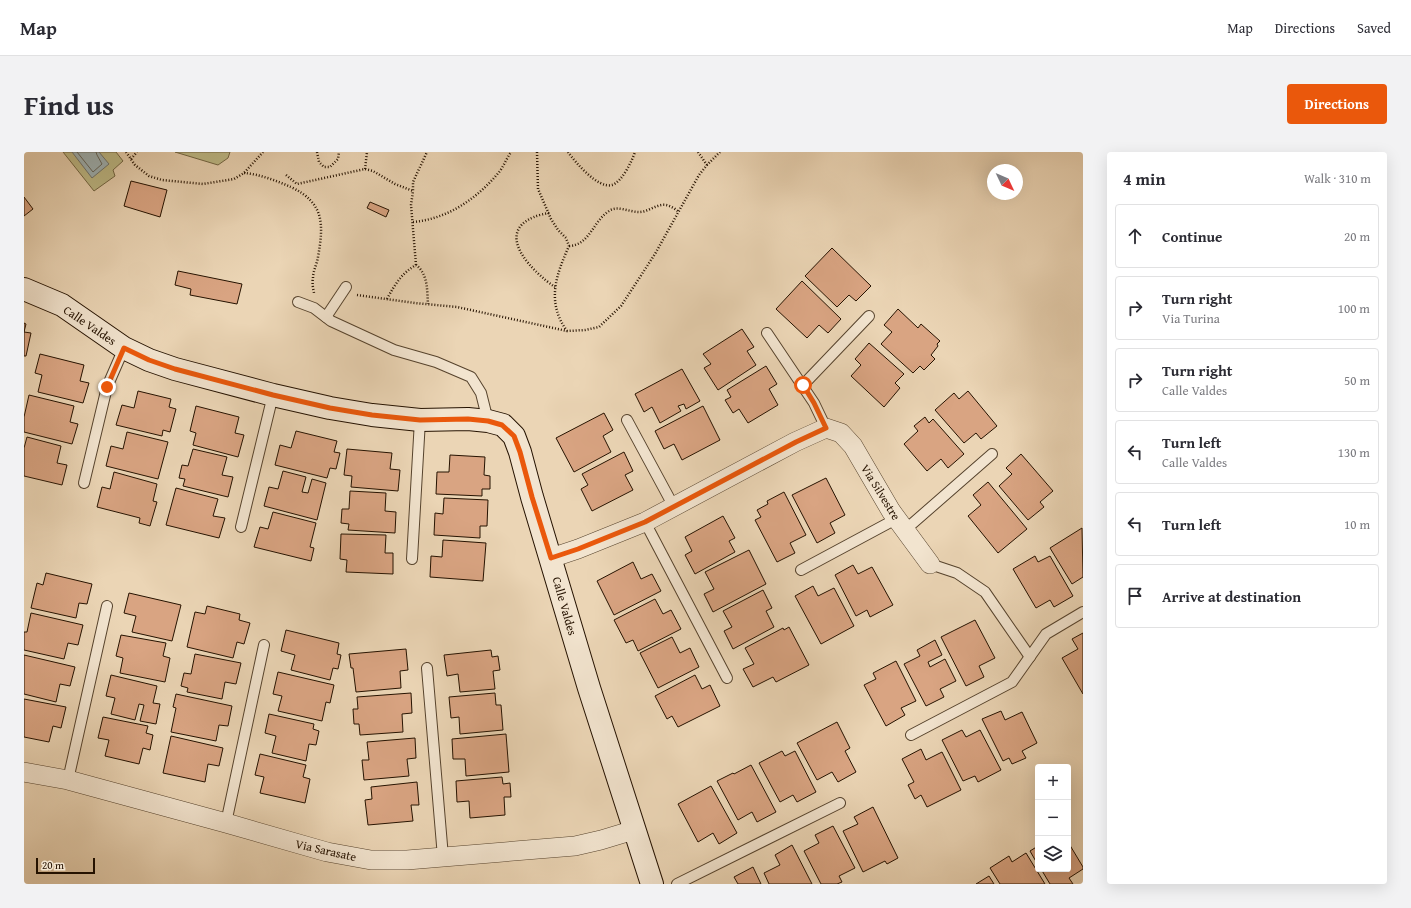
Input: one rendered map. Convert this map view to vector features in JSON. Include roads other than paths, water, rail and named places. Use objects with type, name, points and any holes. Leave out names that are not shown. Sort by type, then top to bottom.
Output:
[{"type":"street","name":"Calle Valdes","points":[[24,289],[62,305],[124,348],[149,360],[175,369],[273,395],[330,408],[372,415],[420,420],[468,419],[488,421],[502,425],[514,436],[589,688],[652,884]]},
{"type":"street","points":[[551,558],[578,549],[645,522],[796,442],[826,428]]},
{"type":"street","name":"Via Silvestre","points":[[826,428],[841,433],[853,446],[900,524],[930,564]]},
{"type":"street","name":"Via Sarasate","points":[[24,772],[68,780],[327,852],[372,860],[407,860],[574,846],[634,830]]},
{"type":"lane","points":[[326,317],[343,291]]},
{"type":"lane","points":[[298,302],[314,308],[331,321],[394,350],[436,362],[471,377],[481,393],[488,421]]},
{"type":"lane","points":[[803,385],[869,316]]},
{"type":"lane","points":[[767,333],[803,385],[814,403],[826,428]]},
{"type":"lane","points":[[84,483],[107,387],[124,348]]},
{"type":"lane","points":[[240,527],[273,395]]},
{"type":"lane","points":[[412,560],[420,420]]},
{"type":"lane","points":[[627,420],[674,507]]},
{"type":"lane","points":[[801,570],[900,524],[992,454]]},
{"type":"lane","points":[[645,522],[727,678]]},
{"type":"lane","points":[[930,564],[957,573],[985,592],[1030,658]]},
{"type":"lane","points":[[68,780],[107,606]]},
{"type":"lane","points":[[911,735],[1012,682],[1046,634],[1083,612]]},
{"type":"lane","points":[[226,823],[264,645]]},
{"type":"lane","points":[[427,668],[443,857]]},
{"type":"lane","points":[[677,884],[840,802]]},
{"type":"water","points":[[72,152],[99,152],[109,164],[92,178]]}]
